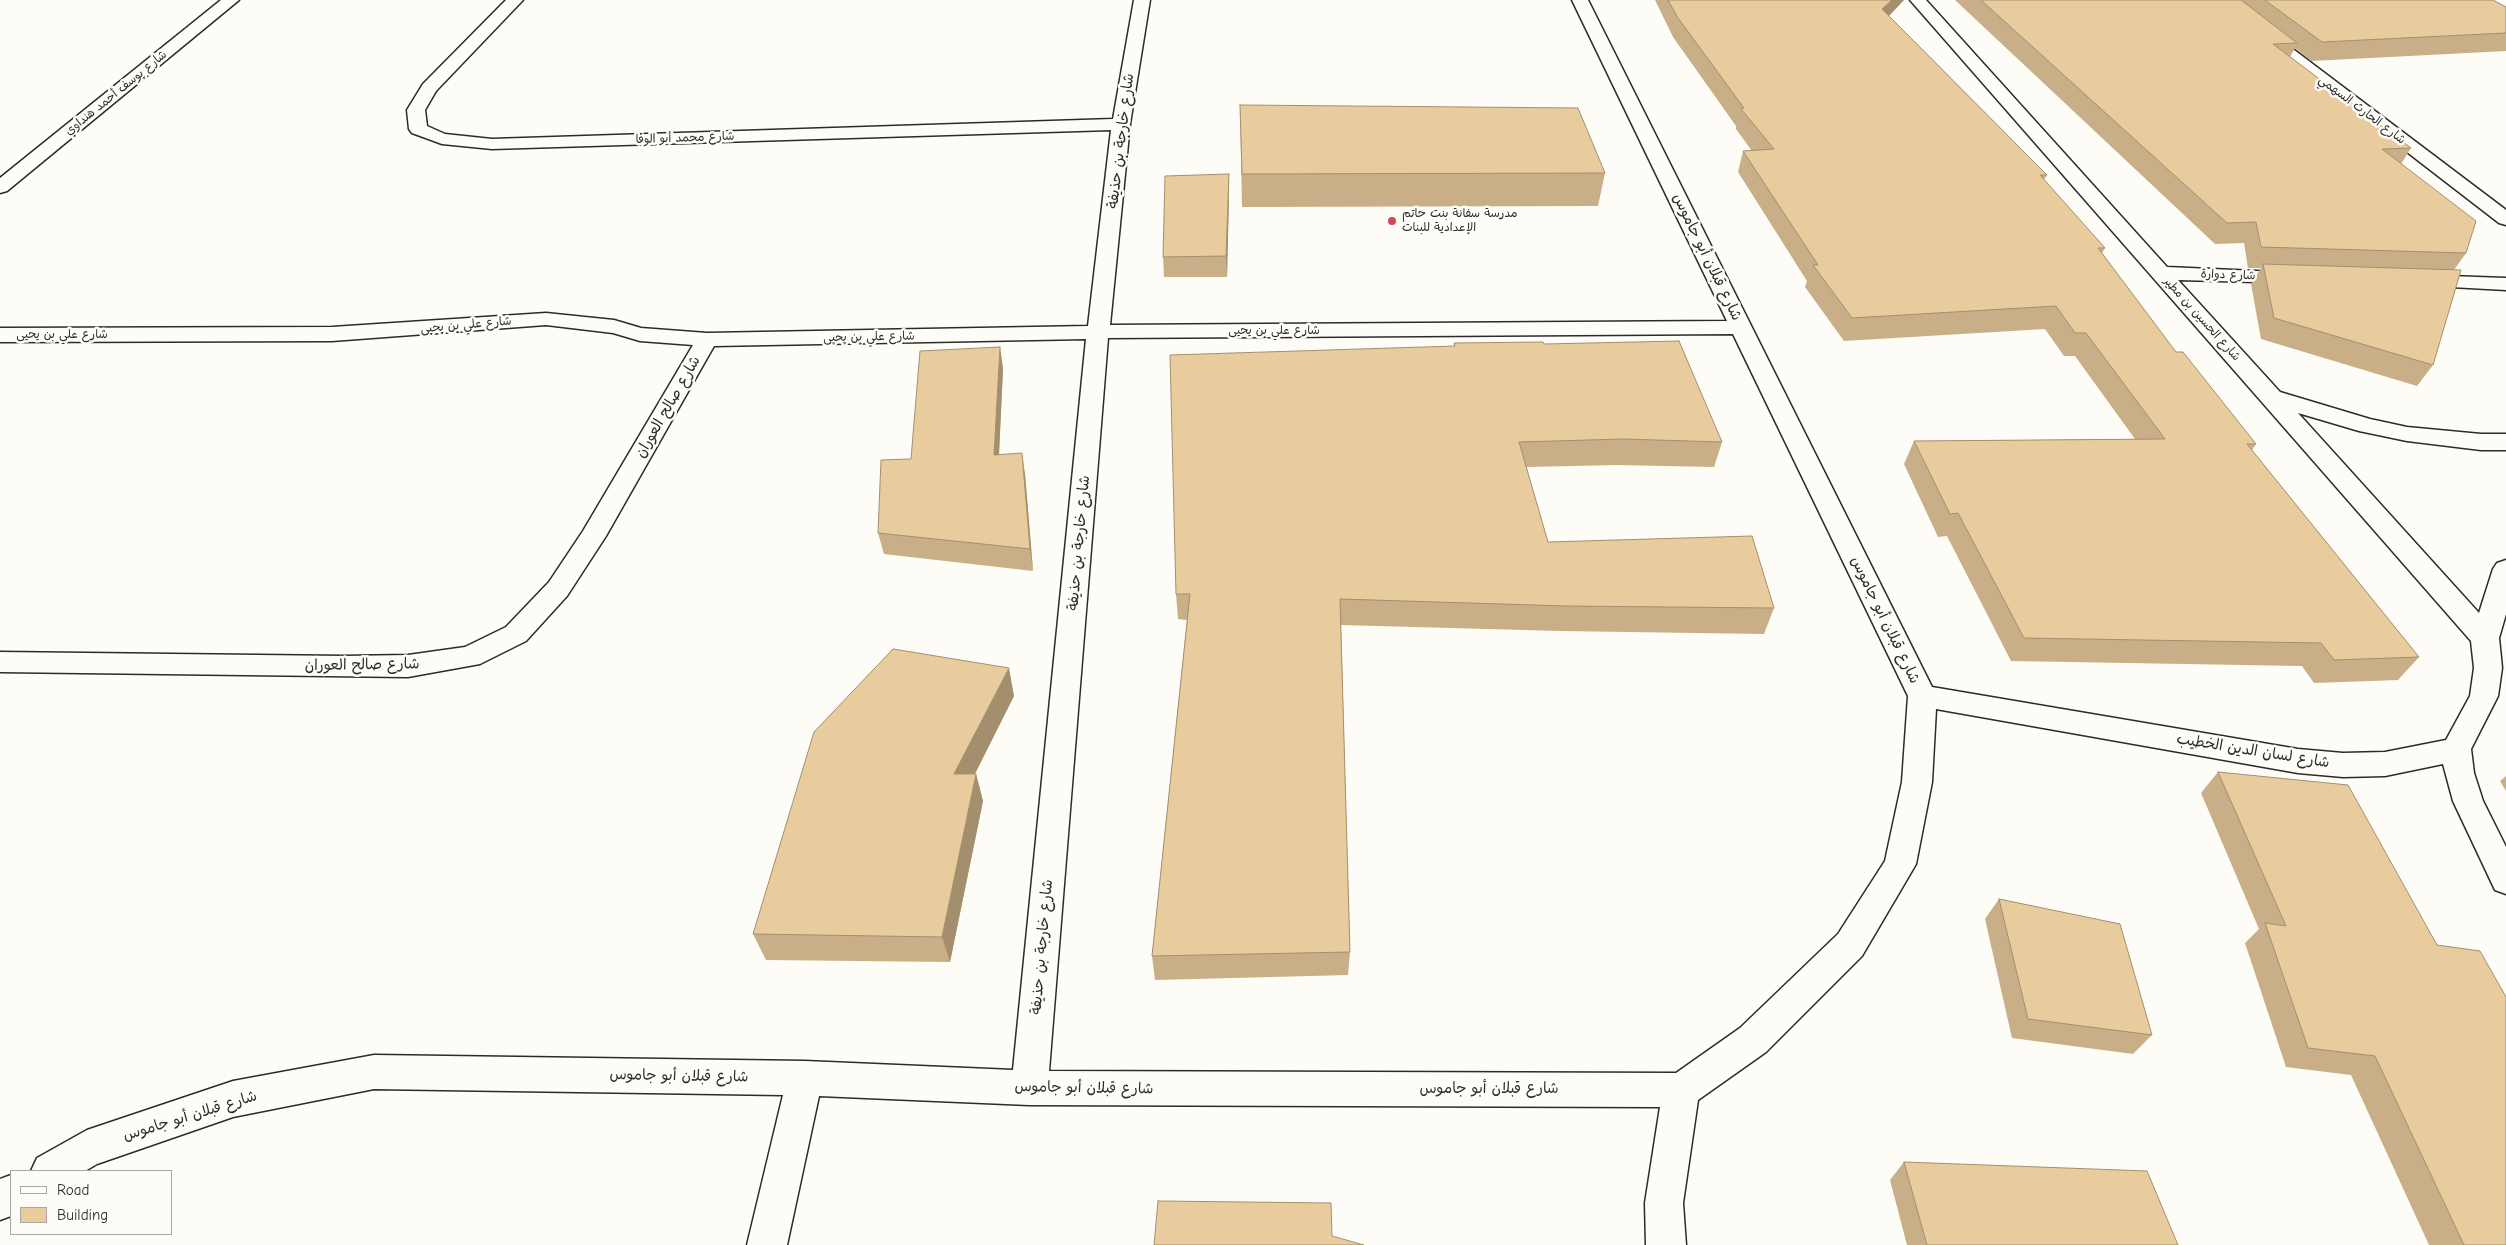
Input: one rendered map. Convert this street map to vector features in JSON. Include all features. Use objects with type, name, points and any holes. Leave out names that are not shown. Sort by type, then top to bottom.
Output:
[{"type":"street","name":"شارع يوسف أحمد هنداوي","points":[[0,187],[231,0]]},
{"type":"street","name":"شارع محمد أبو الوفا","points":[[515,0],[429,88],[416,110],[418,129],[442,139],[492,144],[1121,124]]},
{"type":"street","name":"شارع خارجة بن حذيفة","points":[[1029,1088],[1098,332],[1121,124],[1142,0]]},
{"type":"street","name":"شارع قبلان أبو جاموس","points":[[52,1170],[87,1149],[233,1100],[374,1072],[805,1078],[1029,1088],[1680,1090],[1753,1040],[1850,945],[1900,864],[1917,782],[1922,696],[1580,0]]},
{"type":"street","name":"شارع الحسين بن مطير","points":[[1918,0],[2485,638]]},
{"type":"street","name":"شارع الحارث السهمي","points":[[2218,0],[2506,219]]},
{"type":"street","name":"شارع دوارة","points":[[2161,273],[2319,278]]},
{"type":"street","points":[[2398,280],[2506,284]]},
{"type":"street","name":"شارع علي بن يحيى","points":[[0,335],[332,334],[546,319],[595,324],[640,334],[707,340],[1098,332],[1741,327]]},
{"type":"street","name":"شارع صالح العوران","points":[[0,662],[344,667],[408,666],[470,657],[516,634],[558,589],[593,536],[707,340]]},
{"type":"street","points":[[2271,397],[2367,426],[2406,434],[2481,442],[2506,442]]},
{"type":"street","points":[[2506,569],[2485,638],[2488,668],[2484,696],[2456,749],[2459,774],[2468,801],[2506,880]]},
{"type":"street","name":"شارع لسان الدين الخطيب","points":[[1922,696],[2298,761],[2343,765],[2385,764],[2422,758],[2456,749]]},
{"type":"street","points":[[768,1245],[805,1078]]},
{"type":"street","points":[[1666,1245],[1664,1203],[1680,1090]]},
{"type":"building","points":[[1668,0],[1892,0],[1882,9],[2047,175],[2040,175],[2105,248],[2098,248],[2176,352],[2183,352],[2256,444],[2247,444],[2419,657],[2334,660],[2321,643],[2024,638],[1958,513],[1950,514],[1914,441],[2165,439],[2086,333],[2075,333],[2056,306],[1852,318],[1813,265],[1818,265],[1743,151],[1774,149],[1741,109],[1744,108],[1678,18]]},
{"type":"building","points":[[1981,0],[2241,0],[2297,43],[2273,44],[2411,148],[2382,149],[2476,221],[2466,253],[2261,247],[2256,222],[2227,223]]},
{"type":"building","points":[[2265,0],[2493,0],[2506,7],[2506,33],[2322,42]]},
{"type":"building","points":[[1240,105],[1578,108],[1605,173],[1242,174]]},
{"type":"building","points":[[1229,174],[1226,256],[1163,257],[1165,176]]},
{"type":"building","points":[[2263,264],[2461,270],[2433,365],[2274,318]]},
{"type":"building","points":[[1679,341],[1722,442],[1623,439],[1519,442],[1548,542],[1752,536],[1774,608],[1567,606],[1340,599],[1350,952],[1152,956],[1190,594],[1176,594],[1170,355],[1455,346],[1454,343],[1543,342],[1544,344]]},
{"type":"building","points":[[1000,347],[994,455],[1022,453],[1030,549],[878,533],[881,460],[911,459],[920,351]]},
{"type":"building","points":[[893,649],[1009,668],[954,774],[976,774],[942,937],[753,934],[814,732]]},
{"type":"building","points":[[2218,772],[2348,785],[2437,945],[2480,951],[2506,997],[2506,1245],[2464,1245],[2375,1056],[2308,1048],[2265,923],[2286,926]]},
{"type":"building","points":[[1999,899],[2120,924],[2152,1035],[2028,1019]]},
{"type":"building","points":[[1904,1162],[2147,1171],[2178,1245],[1927,1245]]},
{"type":"building","points":[[1158,1201],[1331,1203],[1332,1236],[1364,1245],[1154,1245]]},
{"type":"place","name":"مدرسة سفانة بنت حاتم الإعدادية للبنات","points":[[1392,221]]}]
